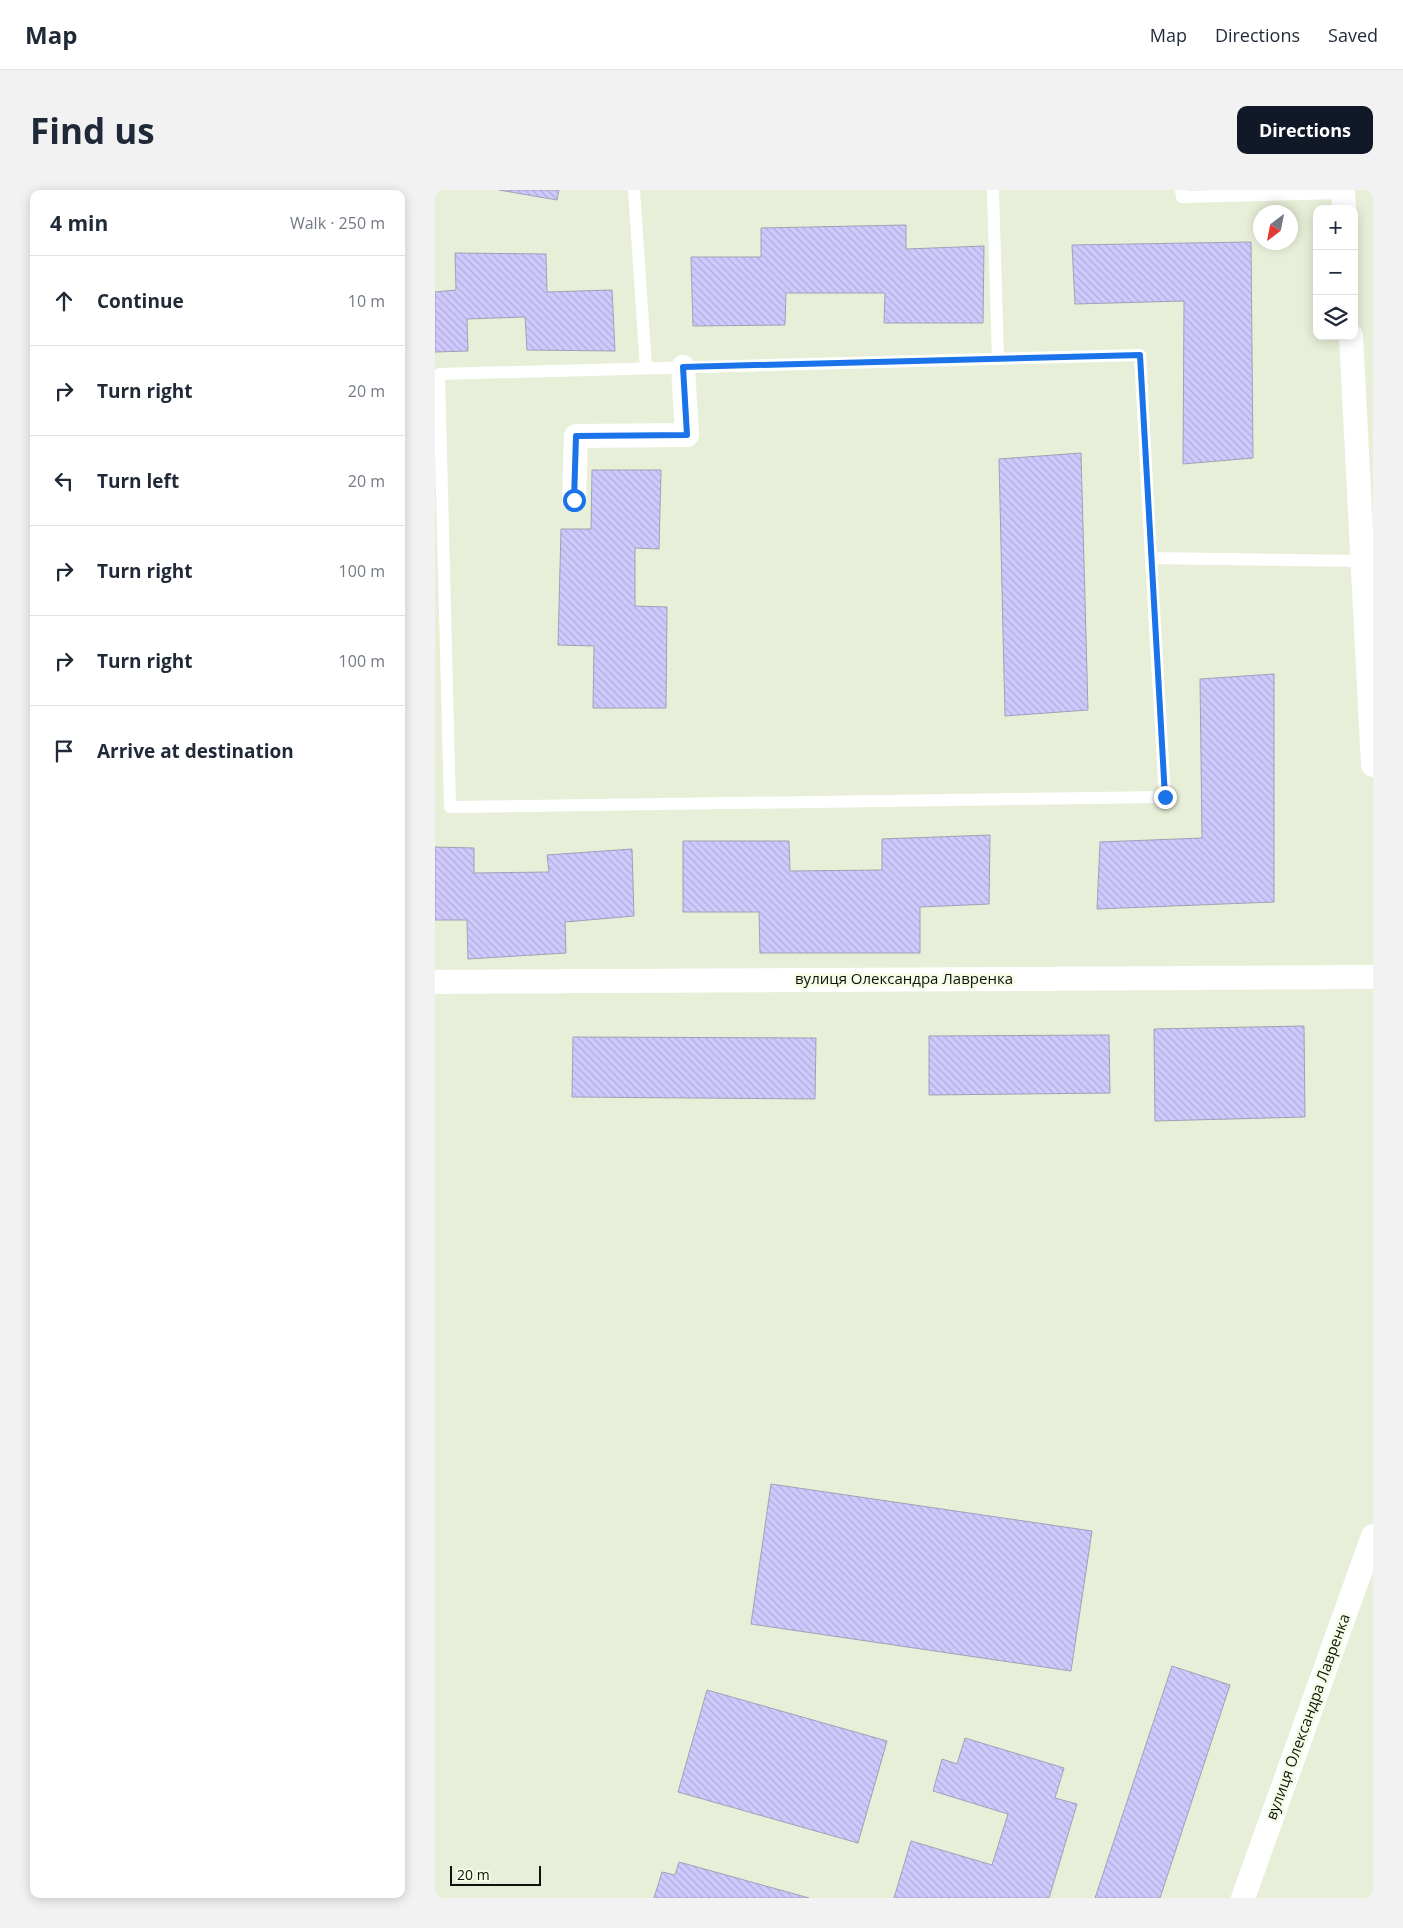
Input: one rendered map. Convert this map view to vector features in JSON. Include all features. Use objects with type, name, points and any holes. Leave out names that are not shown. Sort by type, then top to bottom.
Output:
[{"type":"street","points":[[1351,340],[1373,765]]},
{"type":"street","points":[[574,500],[576,436],[687,435],[683,367]]},
{"type":"street","name":"вулиця Олександра Лавренка","points":[[435,982],[1373,977]]},
{"type":"street","name":"вулиця Олександра Лавренка","points":[[1243,1898],[1373,1536]]},
{"type":"lane","points":[[634,190],[646,368]]},
{"type":"lane","points":[[993,190],[999,359]]},
{"type":"lane","points":[[1181,190],[1182,197],[1343,197]]},
{"type":"lane","points":[[1140,355],[1165,797],[450,807],[439,374],[683,367],[1140,355]]},
{"type":"lane","points":[[1151,558],[1363,561]]},
{"type":"building","points":[[499,190],[559,190],[557,200]]},
{"type":"building","points":[[906,225],[906,249],[984,246],[983,323],[884,323],[885,293],[786,293],[785,325],[693,326],[691,257],[761,257],[761,228]]},
{"type":"building","points":[[1251,242],[1253,458],[1183,464],[1184,301],[1075,304],[1072,245]]},
{"type":"building","points":[[455,253],[546,254],[547,292],[612,290],[615,351],[527,350],[525,317],[467,319],[468,351],[435,352],[435,292],[456,290]]},
{"type":"building","points":[[1081,453],[1088,710],[1005,716],[999,459]]},
{"type":"building","points":[[592,470],[661,470],[659,549],[635,548],[635,606],[667,607],[666,708],[593,708],[594,646],[558,645],[561,529],[591,529]]},
{"type":"building","points":[[1274,674],[1274,902],[1097,909],[1100,842],[1202,838],[1200,679]]},
{"type":"building","points":[[990,835],[989,904],[920,907],[920,953],[760,953],[759,912],[683,912],[683,841],[789,841],[790,871],[882,870],[882,839]]},
{"type":"building","points":[[435,847],[474,848],[474,873],[549,872],[547,855],[632,849],[634,916],[565,922],[566,953],[468,959],[467,920],[435,920]]},
{"type":"building","points":[[1304,1026],[1305,1117],[1155,1121],[1154,1029]]},
{"type":"building","points":[[1109,1035],[1110,1093],[929,1095],[929,1036]]},
{"type":"building","points":[[573,1037],[816,1038],[815,1099],[572,1097]]},
{"type":"building","points":[[771,1484],[1092,1531],[1071,1671],[751,1624]]},
{"type":"building","points":[[1172,1666],[1230,1685],[1160,1898],[1095,1898]]},
{"type":"building","points":[[707,1690],[887,1741],[858,1843],[678,1792]]},
{"type":"building","points":[[965,1738],[1064,1768],[1055,1798],[1077,1804],[1049,1898],[894,1898],[911,1841],[992,1865],[1008,1814],[933,1791],[942,1759],[957,1764]]},
{"type":"building","points":[[679,1862],[809,1898],[654,1898],[662,1872],[675,1875]]},
{"type":"route","points":[[574,500],[576,436],[687,435],[683,367],[1140,355],[1165,797]]}]
